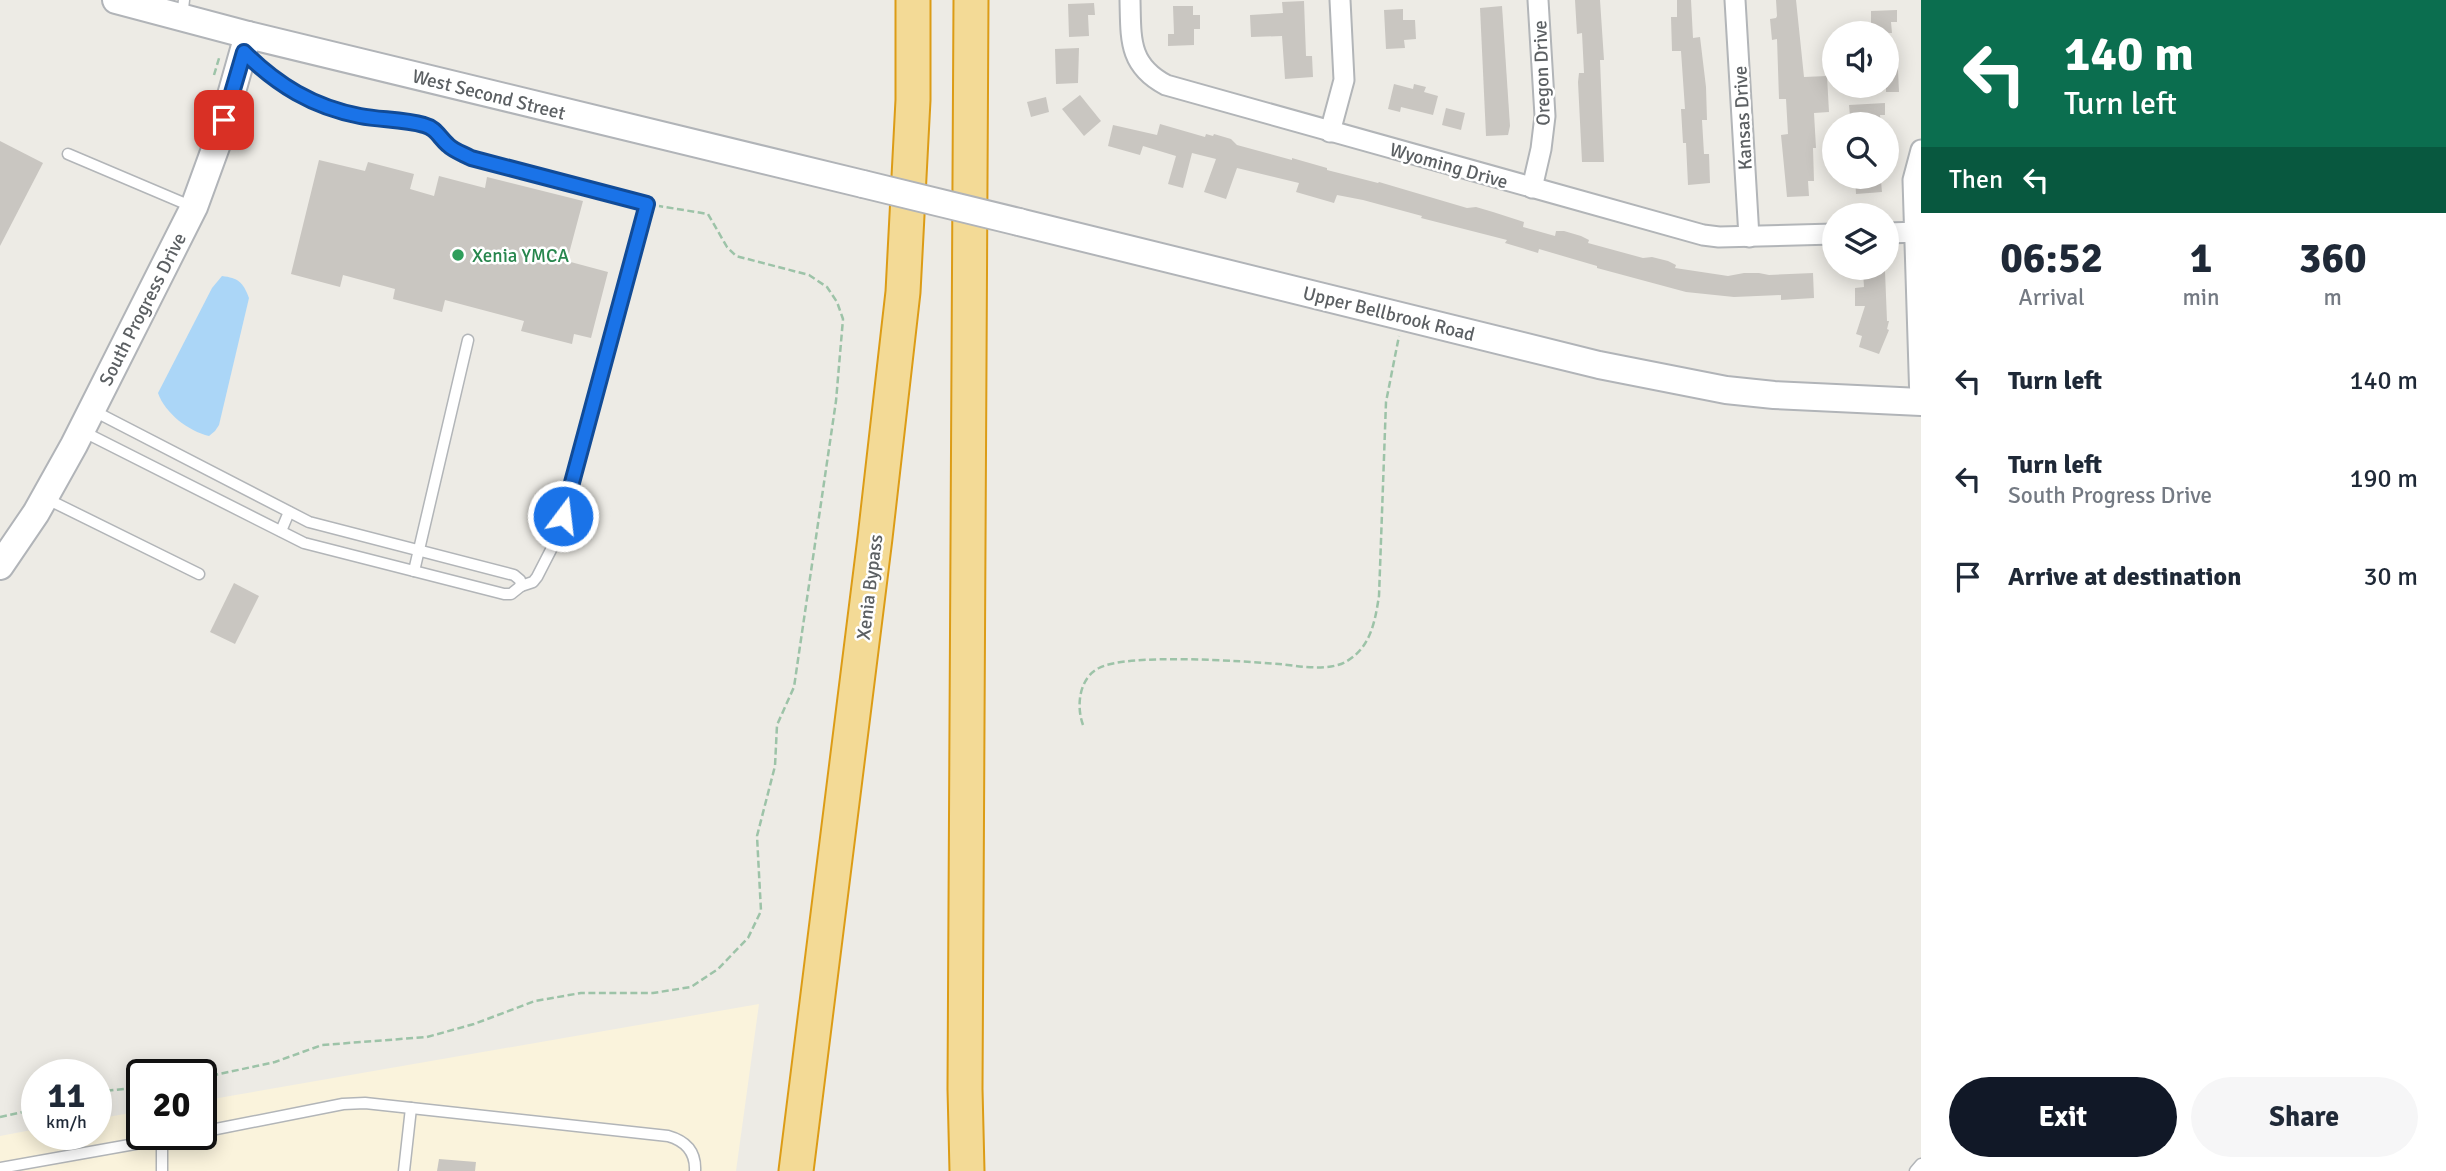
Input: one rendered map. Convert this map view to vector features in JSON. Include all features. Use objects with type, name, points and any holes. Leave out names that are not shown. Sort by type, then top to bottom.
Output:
[{"type":"highway","name":"Xenia Bypass","points":[[796,1171],[876,538],[904,292],[913,0]]},
{"type":"highway","points":[[967,1171],[965,1089],[971,0]]},
{"type":"main road","name":"West Second Street","points":[[116,0],[183,9],[246,43],[863,184]]},
{"type":"main road","name":"South Progress Drive","points":[[0,566],[44,498],[194,207],[218,141],[246,43]]},
{"type":"main road","name":"Upper Bellbrook Road","points":[[863,184],[1678,382],[1774,395],[1921,402]]},
{"type":"street","name":"Wyoming Drive","points":[[1130,0],[1131,42],[1135,56],[1145,71],[1166,85],[1703,235],[1749,237],[1822,234]]},
{"type":"street","points":[[1331,132],[1344,80],[1340,0]]},
{"type":"street","name":"Oregon Drive","points":[[1532,187],[1545,116],[1538,0]]},
{"type":"street","name":"Kansas Drive","points":[[1735,0],[1749,237]]},
{"type":"street","points":[[1921,150],[1913,180],[1917,232],[1921,402]]},
{"type":"street","points":[[1899,233],[1917,232]]},
{"type":"lane","points":[[86,420],[304,543],[511,594],[521,586],[533,582],[556,540],[647,204],[471,158],[448,146],[435,130],[424,125],[358,116],[324,105],[290,90],[268,76],[246,43]]},
{"type":"lane","points":[[68,153],[194,207]]},
{"type":"lane","points":[[414,571],[468,340]]},
{"type":"lane","points":[[86,420],[309,522],[514,575],[521,586]]},
{"type":"lane","points":[[44,498],[199,574]]},
{"type":"lane","points":[[281,531],[289,512]]},
{"type":"lane","points":[[217,1129],[343,1104],[365,1103],[668,1136],[682,1140],[691,1151],[695,1171]]},
{"type":"lane","points":[[404,1171],[411,1108]]},
{"type":"lane","points":[[0,1168],[126,1146]]},
{"type":"lane","points":[[162,1150],[162,1171]]},
{"type":"lane","points":[[1915,1171],[1921,1164]]},
{"type":"path","points":[[213,80],[218,57],[246,43]]},
{"type":"path","points":[[217,1075],[275,1062],[322,1045],[427,1037],[474,1024],[535,1001],[581,993],[653,993],[691,987],[718,969],[748,938],[761,911],[757,836],[775,766],[778,725],[794,687],[836,401],[843,319],[837,302],[827,287],[809,275],[736,256],[727,247],[708,214],[647,204]]},
{"type":"path","points":[[1083,724],[1079,709],[1082,690],[1091,673],[1110,664],[1219,661],[1314,667],[1345,663],[1366,645],[1374,624],[1379,596],[1386,402],[1403,316]]},
{"type":"path","points":[[0,1117],[21,1112]]},
{"type":"shaded area","points":[[759,1004],[736,1171],[0,1171],[0,1136],[21,1132],[21,1150],[112,1150],[112,1116],[126,1114],[126,1150],[217,1150],[217,1098]]},
{"type":"water","points":[[222,276],[239,282],[249,298],[219,425],[209,436],[178,420],[158,393],[212,288]]},
{"type":"building","points":[[1575,0],[1600,0],[1604,60],[1600,60],[1604,162],[1582,162],[1578,82],[1579,73],[1584,73],[1582,33],[1577,34]]},
{"type":"building","points":[[1677,0],[1691,0],[1693,38],[1700,37],[1706,87],[1707,120],[1702,120],[1704,154],[1709,154],[1710,183],[1688,185],[1681,109],[1685,109],[1681,51],[1672,51],[1671,17],[1677,17]]},
{"type":"building","points":[[1776,0],[1796,0],[1804,77],[1822,76],[1822,98],[1828,98],[1829,112],[1814,113],[1816,148],[1813,148],[1814,181],[1808,181],[1809,196],[1787,197],[1781,135],[1788,134],[1786,99],[1779,99],[1777,39],[1772,40],[1770,19],[1777,16]]},
{"type":"building","points":[[1304,1],[1306,56],[1312,56],[1313,77],[1285,79],[1282,36],[1251,37],[1250,15],[1283,13],[1282,2]]},
{"type":"building","points":[[1094,3],[1095,15],[1088,15],[1089,36],[1069,37],[1068,4]]},
{"type":"building","points":[[1173,6],[1193,6],[1193,15],[1200,15],[1200,29],[1194,29],[1194,45],[1168,46],[1168,34],[1174,34]]},
{"type":"building","points":[[1502,6],[1510,126],[1508,135],[1486,136],[1480,8]]},
{"type":"building","points":[[1403,9],[1403,20],[1415,20],[1416,39],[1404,40],[1405,48],[1386,49],[1384,10]]},
{"type":"building","points":[[1897,10],[1897,21],[1871,21],[1871,11]]},
{"type":"building","points":[[1079,48],[1078,83],[1056,84],[1055,49]]},
{"type":"building","points":[[1394,84],[1413,89],[1414,84],[1426,87],[1424,92],[1438,96],[1433,115],[1401,107],[1400,112],[1388,109]]},
{"type":"building","points":[[1080,95],[1101,121],[1084,136],[1062,109]]},
{"type":"building","points":[[1046,97],[1049,112],[1031,117],[1027,102]]},
{"type":"building","points":[[1885,103],[1885,112],[1850,112],[1849,105]]},
{"type":"building","points":[[1446,108],[1465,113],[1461,130],[1442,125]]},
{"type":"building","points":[[1160,124],[1205,137],[1206,134],[1214,134],[1231,139],[1237,145],[1467,208],[1476,207],[1524,222],[1523,227],[1555,236],[1556,231],[1564,231],[1589,240],[1588,243],[1643,258],[1668,261],[1676,265],[1675,268],[1728,276],[1744,273],[1813,273],[1814,298],[1781,300],[1781,295],[1734,297],[1686,292],[1539,249],[1538,253],[1505,243],[1507,240],[1363,200],[1337,195],[1334,203],[1296,192],[1299,183],[1237,168],[1226,199],[1204,192],[1216,159],[1192,153],[1183,188],[1168,184],[1176,156],[1143,146],[1140,155],[1108,146],[1113,125],[1157,135]]},
{"type":"building","points":[[0,141],[43,163],[0,246]]},
{"type":"building","name":"Xenia YMCA","points":[[319,160],[365,171],[368,162],[414,174],[410,189],[434,196],[439,176],[485,188],[487,177],[583,201],[567,261],[608,272],[591,338],[574,334],[572,344],[521,331],[524,321],[445,300],[442,312],[393,299],[395,289],[343,275],[340,287],[291,274]]},
{"type":"building","points":[[1856,189],[1882,189],[1882,192],[1856,194]]},
{"type":"building","points":[[1864,280],[1885,280],[1889,330],[1879,354],[1859,347],[1862,336],[1856,334],[1865,306],[1855,306],[1855,288],[1864,287]]},
{"type":"building","points":[[234,583],[259,596],[235,644],[210,632]]},
{"type":"building","points":[[439,1159],[476,1162],[475,1171],[437,1171]]},
{"type":"place","name":"Xenia YMCA","points":[[458,255]]},
{"type":"route","points":[[224,120],[244,52],[268,76],[290,90],[324,105],[358,116],[424,125],[435,130],[448,146],[471,158],[647,204],[563,516]]}]
